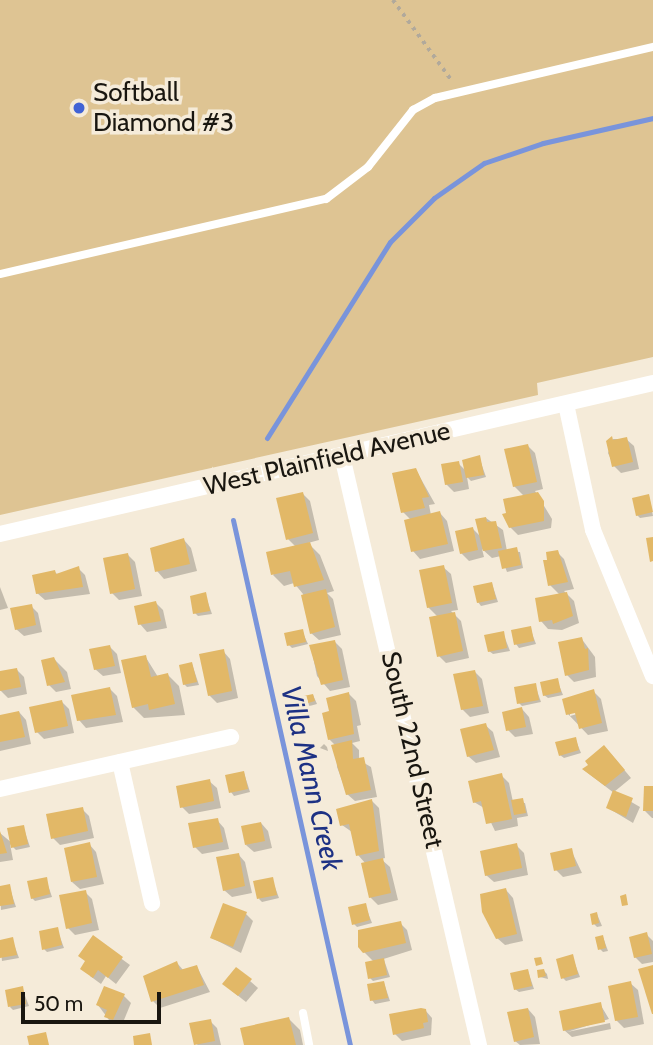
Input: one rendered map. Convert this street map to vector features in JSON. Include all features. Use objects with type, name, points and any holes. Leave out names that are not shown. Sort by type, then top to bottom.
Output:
[{"type":"street","name":"West Plainfield Avenue","points":[[0,534],[653,383]]},
{"type":"street","points":[[566,404],[593,530],[653,676]]},
{"type":"street","name":"South 22nd Street","points":[[342,456],[479,1045]]},
{"type":"street","points":[[0,789],[231,737]]},
{"type":"street","points":[[120,762],[152,903]]},
{"type":"lane","points":[[0,274],[326,199],[368,167],[413,110],[460,92],[653,47]]},
{"type":"lane","points":[[303,1013],[309,1045]]},
{"type":"path","points":[[393,0],[460,92]]},
{"type":"shaded area","points":[[0,0],[653,0],[653,357],[537,383],[538,395],[0,515]]},
{"type":"building","points":[[612,436],[613,440],[627,437],[633,462],[612,467],[606,441]]},
{"type":"building","points":[[528,444],[537,482],[513,487],[504,449]]},
{"type":"building","points":[[480,455],[484,475],[466,478],[462,460]]},
{"type":"building","points":[[459,461],[463,482],[445,485],[441,464]]},
{"type":"building","points":[[416,468],[429,497],[422,498],[425,508],[401,513],[392,473]]},
{"type":"building","points":[[303,492],[313,533],[286,540],[276,498]]},
{"type":"building","points":[[538,492],[544,501],[544,521],[509,528],[502,514],[506,513],[503,499]]},
{"type":"building","points":[[649,494],[653,512],[636,516],[632,498]]},
{"type":"building","points":[[440,511],[448,544],[411,552],[404,520]]},
{"type":"building","points":[[486,517],[487,522],[496,521],[502,548],[483,551],[475,519]]},
{"type":"building","points":[[473,527],[478,550],[460,554],[455,531]]},
{"type":"building","points":[[653,537],[653,561],[650,562],[646,538]]},
{"type":"building","points":[[184,538],[190,564],[155,572],[150,548]]},
{"type":"building","points":[[310,542],[324,580],[294,587],[290,571],[271,575],[266,552]]},
{"type":"building","points":[[517,547],[521,565],[502,569],[498,551]]},
{"type":"building","points":[[558,550],[568,582],[548,586],[543,560],[547,560],[546,552]]},
{"type":"building","points":[[128,553],[135,589],[110,594],[103,558]]},
{"type":"building","points":[[444,565],[452,603],[427,608],[419,570]]},
{"type":"building","points":[[79,566],[83,587],[36,594],[32,575],[55,570],[56,574]]},
{"type":"building","points":[[492,582],[496,599],[477,603],[473,586]]},
{"type":"building","points":[[326,589],[335,627],[310,634],[301,595]]},
{"type":"building","points":[[206,592],[210,611],[193,614],[190,596]]},
{"type":"building","points":[[567,592],[573,616],[553,624],[552,620],[539,622],[535,598]]},
{"type":"building","points":[[156,601],[161,621],[138,625],[134,606]]},
{"type":"building","points":[[32,604],[36,625],[15,630],[10,608]]},
{"type":"building","points":[[455,612],[463,651],[437,657],[429,617]]},
{"type":"building","points":[[531,626],[534,641],[514,645],[511,630]]},
{"type":"building","points":[[303,629],[306,642],[287,646],[284,633]]},
{"type":"building","points":[[504,631],[507,648],[488,652],[484,635]]},
{"type":"building","points":[[582,637],[585,649],[588,648],[589,670],[565,676],[558,642]]},
{"type":"building","points":[[335,640],[343,680],[321,685],[309,645]]},
{"type":"building","points":[[110,645],[115,666],[94,670],[89,649]]},
{"type":"building","points":[[224,649],[232,691],[208,696],[199,654]]},
{"type":"building","points":[[146,655],[151,677],[168,673],[175,704],[149,710],[148,704],[132,708],[121,660]]},
{"type":"building","points":[[54,657],[65,682],[47,686],[41,660]]},
{"type":"building","points":[[192,662],[197,682],[183,685],[179,665]]},
{"type":"building","points":[[17,668],[21,687],[0,691],[0,671]]},
{"type":"building","points":[[475,670],[483,706],[461,710],[453,674]]},
{"type":"building","points":[[558,678],[561,692],[543,696],[540,682]]},
{"type":"building","points":[[536,683],[539,700],[517,704],[514,687]]},
{"type":"building","points":[[110,687],[116,715],[77,721],[71,695]]},
{"type":"building","points":[[594,689],[602,723],[579,729],[575,713],[566,715],[562,699]]},
{"type":"building","points":[[349,692],[354,734],[328,740],[322,713],[329,711],[326,698]]},
{"type":"building","points":[[313,694],[315,701],[301,705],[299,697]]},
{"type":"building","points":[[62,700],[68,726],[35,733],[29,707]]},
{"type":"building","points":[[522,707],[526,727],[506,731],[502,712]]},
{"type":"building","points":[[19,711],[25,737],[0,742],[0,715]]},
{"type":"building","points":[[486,723],[494,750],[467,757],[460,729]]},
{"type":"building","points":[[576,737],[579,750],[559,756],[555,742]]},
{"type":"building","points":[[352,740],[353,759],[364,757],[371,790],[346,795],[331,745]]},
{"type":"building","points":[[604,745],[625,770],[605,786],[582,769],[588,765],[585,761]]},
{"type":"building","points":[[244,771],[248,789],[229,793],[225,775]]},
{"type":"building","points":[[502,773],[512,819],[486,824],[481,801],[473,803],[468,781]]},
{"type":"building","points":[[210,779],[214,801],[180,808],[176,786]]},
{"type":"building","points":[[644,786],[653,786],[653,811],[643,811]]},
{"type":"building","points":[[613,790],[633,798],[626,817],[606,808]]},
{"type":"building","points":[[523,798],[526,813],[514,815],[511,800]]},
{"type":"building","points":[[372,799],[379,851],[356,856],[349,824],[340,826],[336,809]]},
{"type":"building","points":[[83,807],[88,831],[51,839],[46,814]]},
{"type":"building","points":[[218,818],[223,842],[193,848],[188,823]]},
{"type":"building","points":[[261,822],[265,841],[245,845],[241,826]]},
{"type":"building","points":[[24,825],[28,844],[11,848],[7,828]]},
{"type":"building","points":[[0,831],[7,853],[0,854]]},
{"type":"building","points":[[90,842],[97,877],[71,882],[64,848]]},
{"type":"building","points":[[517,843],[522,868],[485,876],[480,851]]},
{"type":"building","points":[[572,848],[576,866],[554,871],[550,853]]},
{"type":"building","points":[[239,853],[245,886],[223,891],[216,857]]},
{"type":"building","points":[[383,858],[391,893],[369,898],[361,863]]},
{"type":"building","points":[[47,877],[50,894],[31,899],[27,881]]},
{"type":"building","points":[[273,877],[277,895],[257,899],[253,881]]},
{"type":"building","points":[[10,884],[14,904],[0,906],[0,886]]},
{"type":"building","points":[[506,888],[517,934],[496,939],[482,912],[480,894]]},
{"type":"building","points":[[86,890],[92,923],[66,929],[59,895]]},
{"type":"building","points":[[626,894],[628,905],[622,906],[620,896]]},
{"type":"building","points":[[223,903],[247,912],[233,947],[210,938]]},
{"type":"building","points":[[366,903],[370,920],[352,925],[348,907]]},
{"type":"building","points":[[597,912],[599,923],[592,925],[590,914]]},
{"type":"building","points":[[401,921],[406,943],[363,953],[358,947],[358,930]]},
{"type":"building","points":[[58,927],[62,945],[42,950],[39,931]]},
{"type":"building","points":[[647,932],[652,954],[634,958],[629,937]]},
{"type":"building","points":[[93,935],[123,957],[108,978],[98,970],[93,978],[80,969],[85,961],[78,956]]},
{"type":"building","points":[[603,935],[606,948],[598,950],[595,937]]},
{"type":"building","points":[[13,937],[17,955],[0,958],[0,940]]},
{"type":"building","points":[[573,954],[578,974],[561,979],[556,959]]},
{"type":"building","points":[[541,957],[543,964],[536,966],[534,958]]},
{"type":"building","points":[[384,958],[387,975],[368,979],[365,962]]},
{"type":"building","points":[[177,961],[180,970],[197,965],[204,985],[151,1002],[143,976]]},
{"type":"building","points":[[653,965],[653,1014],[652,1014],[638,969]]},
{"type":"building","points":[[236,967],[252,979],[238,996],[222,984]]},
{"type":"building","points":[[528,969],[532,986],[514,990],[510,973]]},
{"type":"building","points":[[544,969],[546,976],[538,978],[537,970]]},
{"type":"building","points":[[384,981],[388,998],[370,1001],[367,984]]},
{"type":"building","points":[[631,981],[638,1017],[615,1021],[608,986]]},
{"type":"building","points":[[23,986],[26,1004],[8,1007],[5,990]]},
{"type":"building","points":[[104,986],[125,994],[113,1020],[104,1017],[107,1010],[96,1005]]},
{"type":"building","points":[[601,1002],[605,1022],[563,1031],[559,1011]]},
{"type":"building","points":[[528,1008],[534,1037],[514,1042],[507,1012]]},
{"type":"building","points":[[426,1009],[428,1022],[423,1023],[424,1028],[393,1035],[389,1014]]},
{"type":"building","points":[[289,1017],[296,1045],[244,1045],[240,1028]]},
{"type":"building","points":[[211,1019],[215,1041],[194,1045],[189,1023]]},
{"type":"building","points":[[46,1032],[49,1045],[29,1045],[27,1036]]},
{"type":"building","points":[[150,1033],[152,1045],[134,1045],[133,1036]]},
{"type":"waterway","name":"Villa Mann Creek","points":[[267,438],[390,242],[434,198],[484,163],[543,143],[653,118]]},
{"type":"waterway","name":"Villa Mann Creek","points":[[233,520],[350,1045]]},
{"type":"place","name":"Softball Diamond #3","points":[[79,108]]}]
